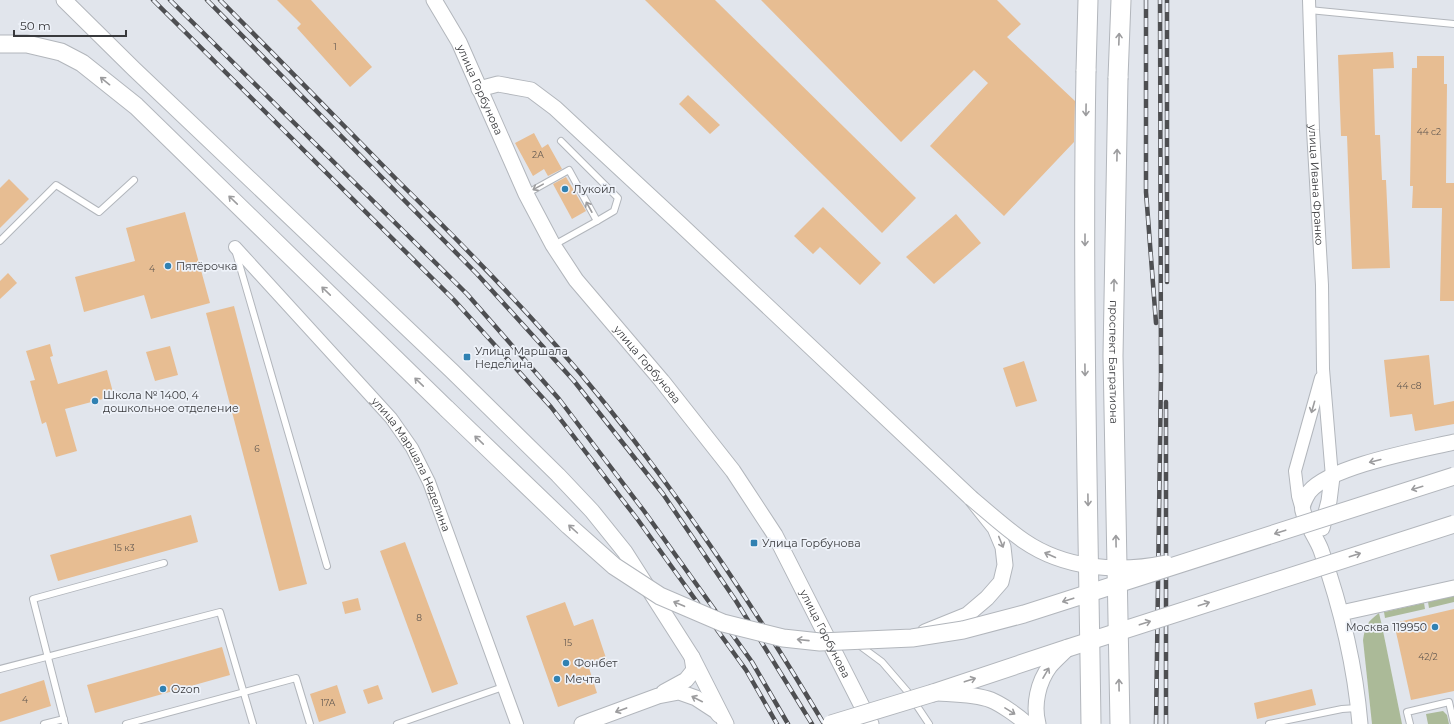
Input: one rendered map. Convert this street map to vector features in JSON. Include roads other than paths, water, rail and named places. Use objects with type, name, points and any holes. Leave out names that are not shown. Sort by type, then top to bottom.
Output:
[{"type":"main road","points":[[1088,0],[1084,196],[1091,724]]},
{"type":"main road","name":"проспект Багратиона","points":[[1120,724],[1113,356],[1121,0]]},
{"type":"main road","points":[[0,44],[27,44],[61,52],[82,63],[136,106],[569,526],[609,561],[660,596],[723,622],[783,638],[820,642],[912,638],[963,630],[1024,614],[1454,476]]},
{"type":"main road","points":[[831,724],[1454,524]]},
{"type":"street","points":[[64,0],[134,69],[452,371],[558,475],[592,511],[625,552],[692,657],[726,724]]},
{"type":"street","name":"улица Горбунова","points":[[434,0],[459,42],[526,194],[552,245],[576,280],[662,380],[733,471],[775,535],[872,724]]},
{"type":"street","name":"улица Ивана Франко","points":[[1309,5],[1313,130],[1322,285],[1323,369],[1332,477],[1320,549]]},
{"type":"street","points":[[479,89],[498,84],[531,90],[555,108],[970,498],[1024,541],[1050,555],[1071,562],[1111,568],[1155,565],[1212,554]]},
{"type":"street","name":"улица Маршала Неделина","points":[[235,247],[391,418],[412,448],[430,482],[517,724]]},
{"type":"street","name":"улица Ивана Франко","points":[[1323,369],[1295,471],[1298,496],[1302,510],[1320,549],[1341,613],[1348,641],[1359,708],[1360,724]]},
{"type":"street","points":[[1302,510],[1304,501],[1310,492],[1318,485],[1347,470],[1371,462],[1454,442]]},
{"type":"street","points":[[912,638],[967,615],[987,598],[1001,582],[1005,565],[1003,547],[995,528],[970,498]]},
{"type":"street","points":[[1341,613],[1454,588]]},
{"type":"street","points":[[1038,724],[1036,698],[1041,681],[1050,666],[1068,648]]},
{"type":"street","points":[[658,696],[686,680],[694,670],[692,657]]},
{"type":"street","points":[[582,724],[658,696],[679,692],[696,698],[716,711],[726,724]]},
{"type":"street","points":[[933,692],[966,695],[990,700],[1012,712],[1027,724]]},
{"type":"lane","points":[[1309,5],[1454,24]]},
{"type":"lane","points":[[552,245],[614,211],[618,198],[561,141]]},
{"type":"lane","points":[[526,194],[569,170],[597,221]]},
{"type":"lane","points":[[0,241],[56,185],[99,212],[134,180]]},
{"type":"lane","points":[[235,247],[327,566]]},
{"type":"lane","points":[[44,724],[64,721],[33,599],[164,563]]},
{"type":"lane","points":[[0,669],[220,612],[253,724]]},
{"type":"lane","points":[[826,635],[846,634],[882,662],[907,691],[929,724]]},
{"type":"lane","points":[[126,724],[296,678],[310,724]]},
{"type":"lane","points":[[397,724],[503,687]]},
{"type":"lane","points":[[1410,724],[1407,712],[1449,702],[1454,724]]},
{"type":"lane","points":[[1269,724],[1342,709],[1359,708]]},
{"type":"railway","points":[[153,0],[454,300],[551,407],[638,520],[746,670],[777,724]]},
{"type":"railway","points":[[170,0],[467,294],[559,399],[644,511],[752,662],[788,724]]},
{"type":"railway","points":[[207,0],[477,274],[574,381],[663,494],[736,601],[812,724]]},
{"type":"railway","points":[[220,0],[492,276],[580,373],[647,457],[709,544],[768,633],[824,724]]},
{"type":"railway","points":[[1146,0],[1146,192],[1156,323]]},
{"type":"railway","points":[[1156,724],[1161,375],[1160,0]]},
{"type":"railway","points":[[1167,0],[1167,282]]},
{"type":"railway","points":[[1166,402],[1166,724]]},
{"type":"place","name":"Лукойл","points":[[565,189]]},
{"type":"place","name":"Пятёрочка","points":[[168,266]]},
{"type":"place","name":"Улица Маршала Неделина","points":[[467,357]]},
{"type":"place","name":"Школа № 1400, 4 дошкольное отделение","points":[[95,401]]},
{"type":"place","name":"Улица Горбунова","points":[[754,543]]},
{"type":"place","name":"Москва 119950","points":[[1435,627]]},
{"type":"place","name":"Фонбет","points":[[566,663]]},
{"type":"place","name":"Мечта","points":[[557,679]]},
{"type":"place","name":"Ozon","points":[[163,689]]}]
